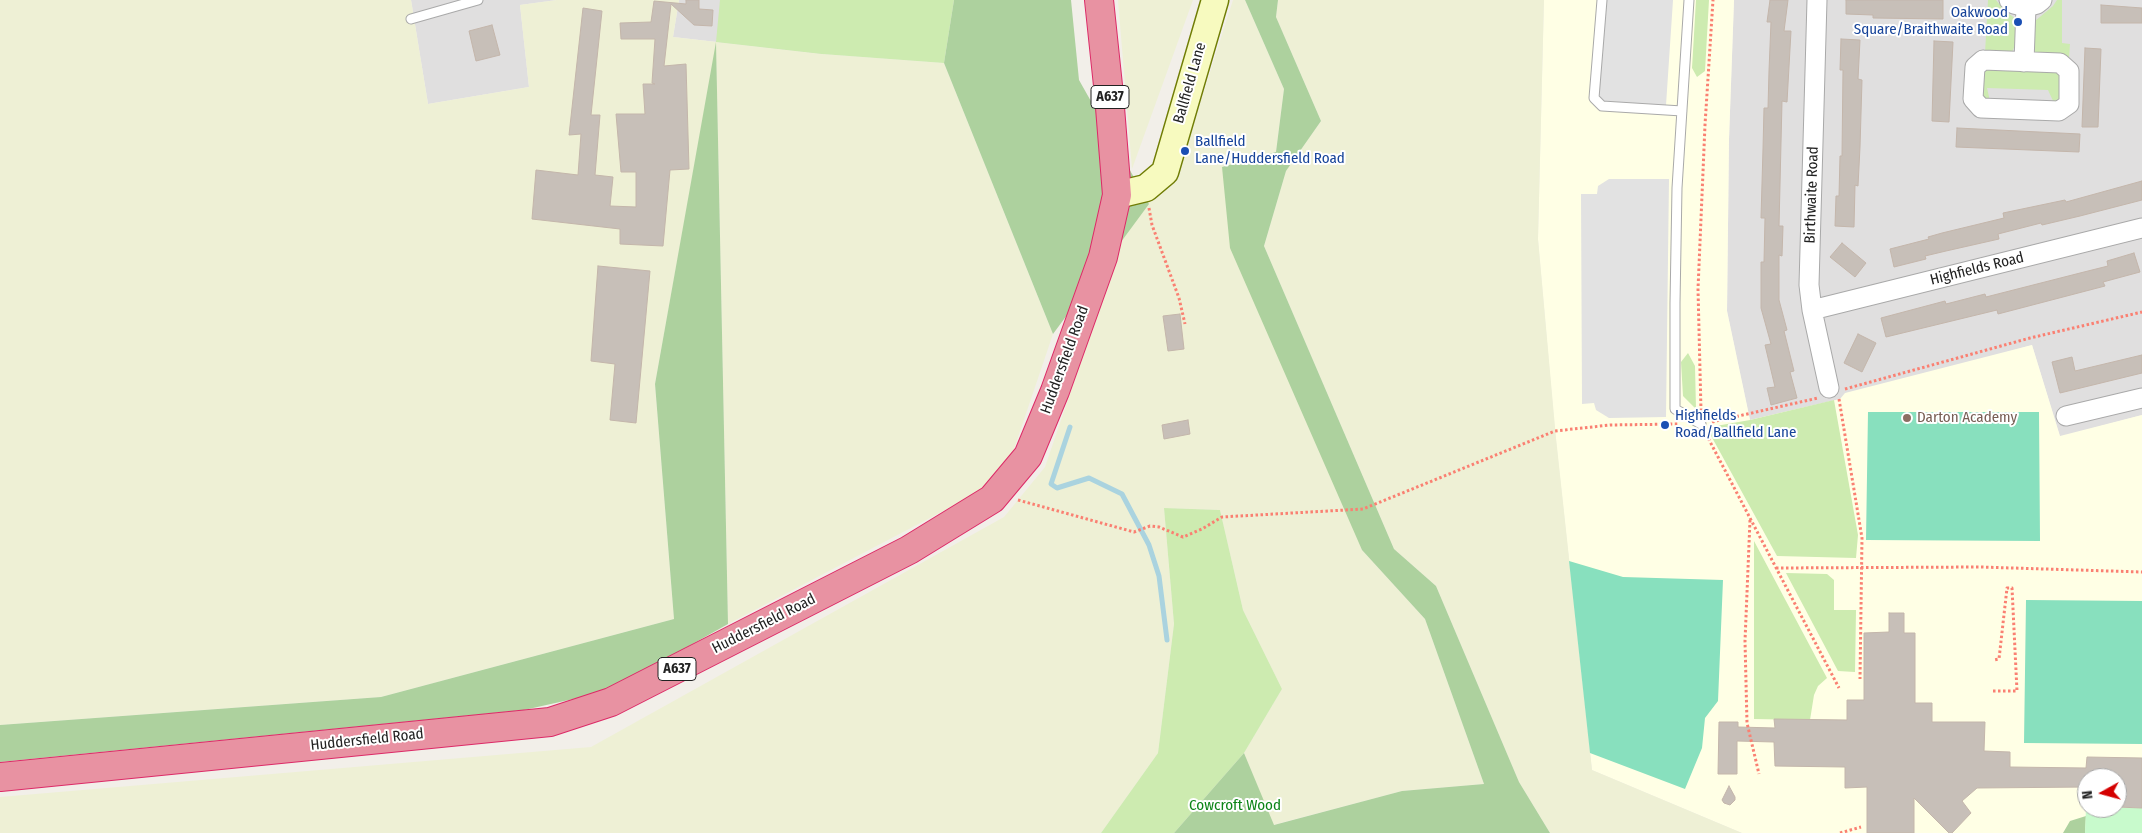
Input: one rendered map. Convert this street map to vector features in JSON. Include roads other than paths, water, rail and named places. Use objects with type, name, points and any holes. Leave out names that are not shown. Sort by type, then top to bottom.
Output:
[{"type":"highway","name":"Huddersfield Road","points":[[0,777],[550,722],[611,702],[909,550],[992,499],[1028,456],[1054,391],[1102,257],[1117,194],[1110,96],[1099,0]]},
{"type":"street","name":"Ballfield Lane","points":[[1117,194],[1146,188],[1165,172],[1215,0]]},
{"type":"street","name":"Birthwaite Road","points":[[1818,0],[1809,285],[1812,310],[1829,388]]},
{"type":"street","points":[[2024,62],[2026,2]]},
{"type":"street","points":[[1983,60],[2024,62],[2060,63],[2069,71],[2069,104],[2059,111],[1981,108],[1973,99],[1975,67],[1983,60]]},
{"type":"street","name":"Highfields Road","points":[[1812,310],[2142,228]]},
{"type":"street","points":[[2066,416],[2142,398]]},
{"type":"lane","points":[[411,20],[478,0]]},
{"type":"lane","points":[[1602,0],[1594,98],[1602,106],[1682,111]]},
{"type":"lane","points":[[1689,0],[1682,111],[1675,304],[1675,409],[1701,424]]},
{"type":"waterway","points":[[1070,427],[1051,484],[1057,488],[1089,478],[1122,494],[1149,545],[1159,576],[1167,640]]},
{"type":"place","name":"Oakwood Square/Braithwaite Road","points":[[2018,22]]},
{"type":"place","name":"Ballfield Lane/Huddersfield Road","points":[[1185,151]]},
{"type":"place","name":"Darton Academy","points":[[1907,418]]},
{"type":"place","name":"Highfields Road/Ballfield Lane","points":[[1665,425]]},
{"type":"park label","name":"Cowcroft Wood","points":[[1235,806]]}]
